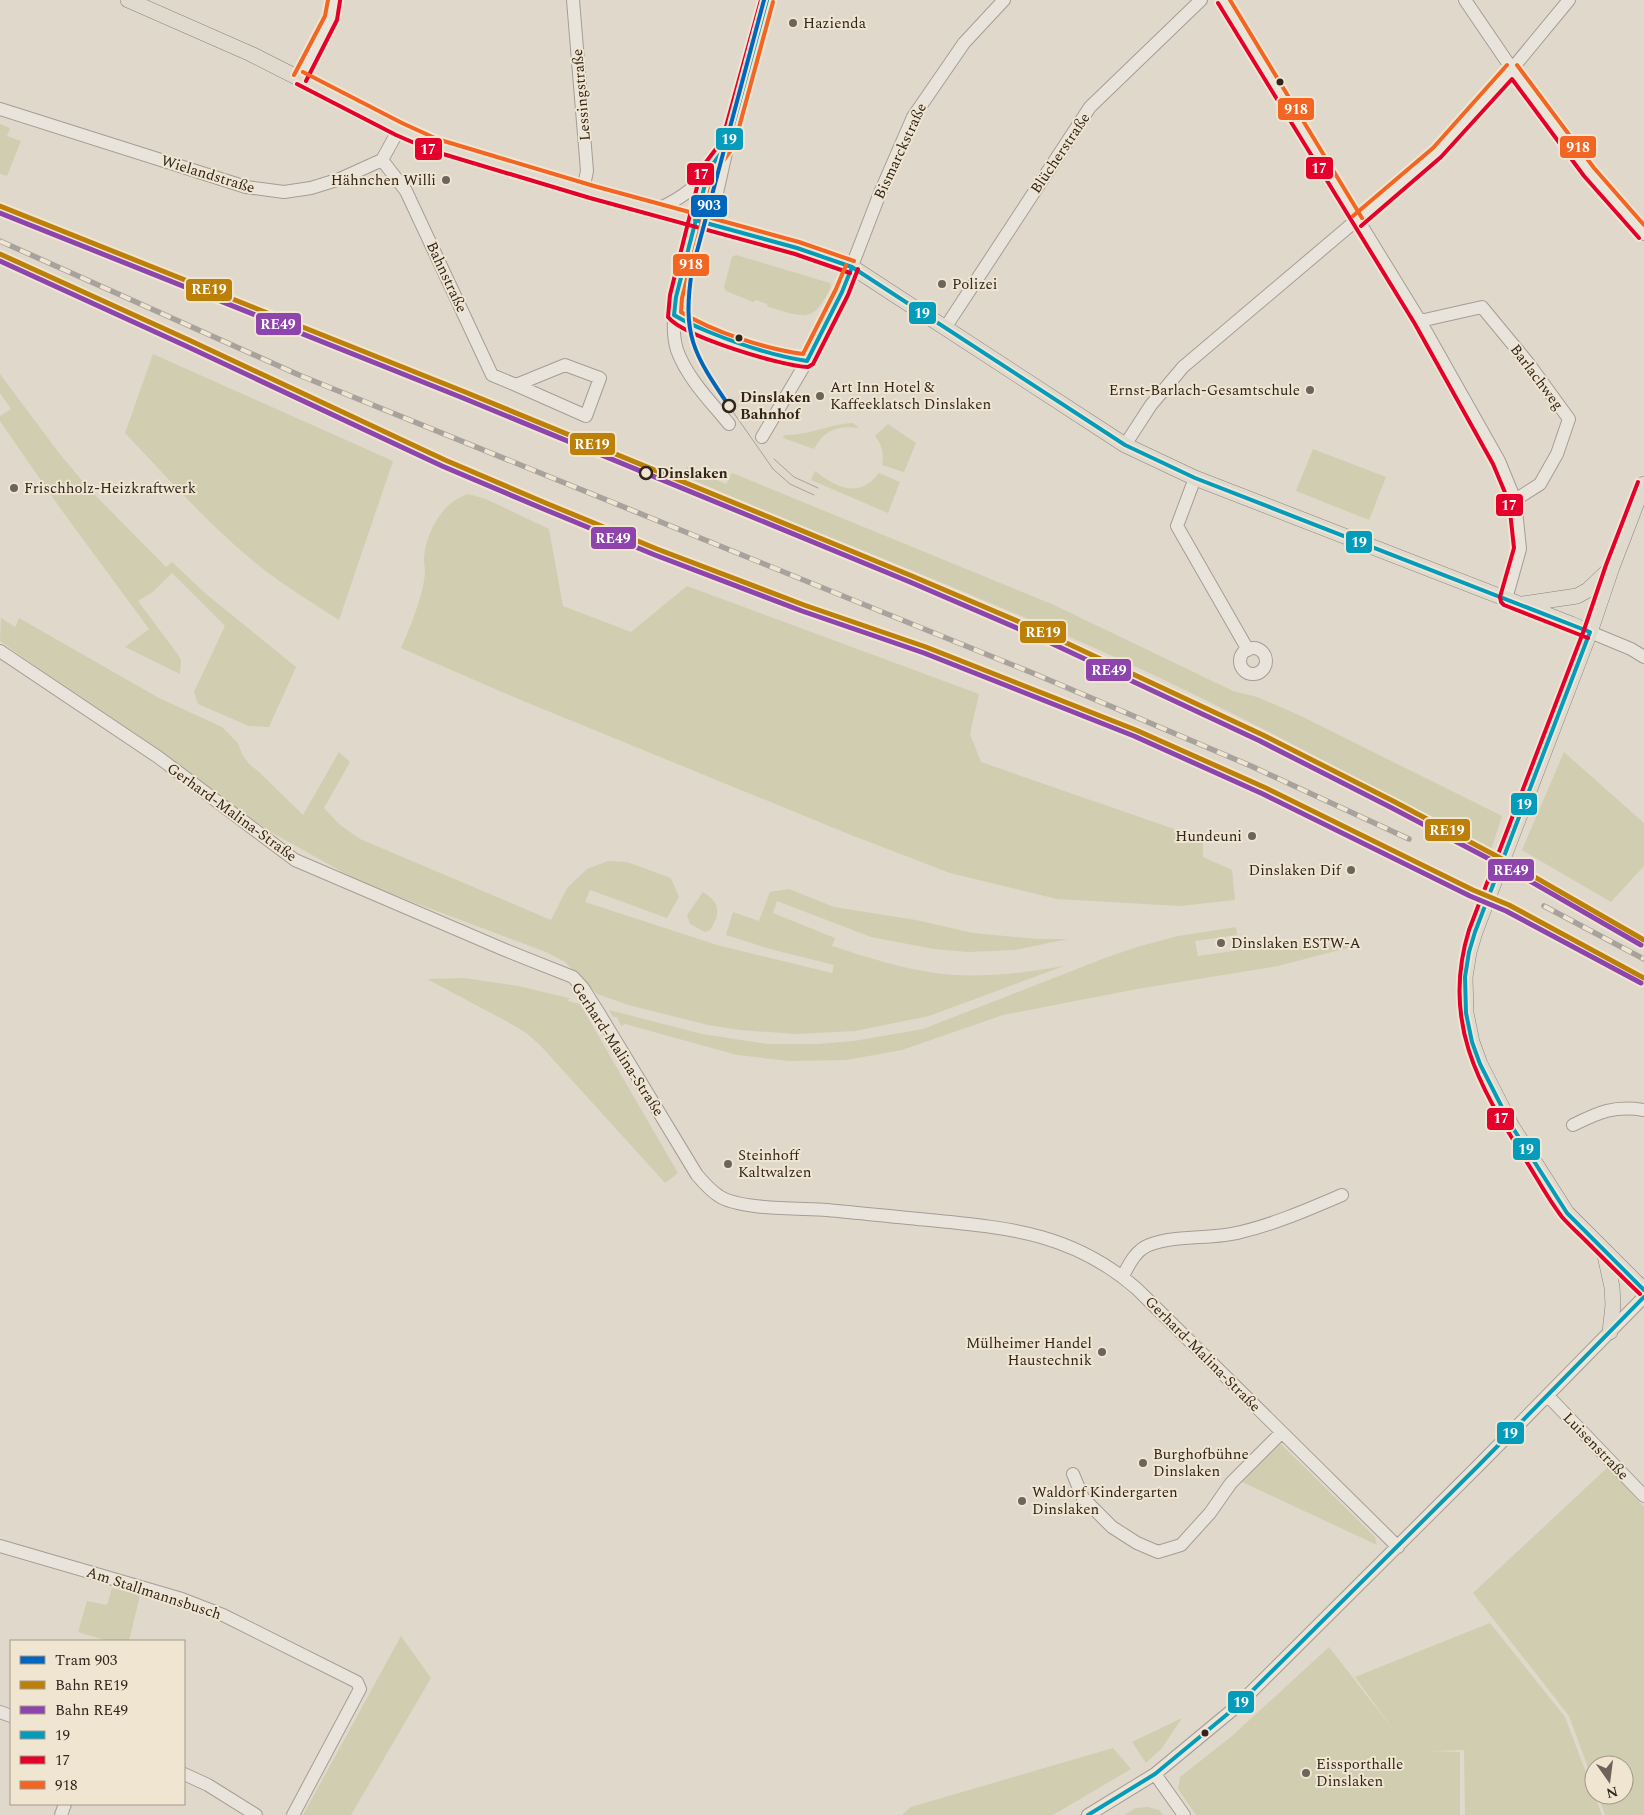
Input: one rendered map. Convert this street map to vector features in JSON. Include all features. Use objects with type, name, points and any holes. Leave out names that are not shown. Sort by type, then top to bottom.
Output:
[{"type":"main road","points":[[128,0],[251,54],[399,129],[436,145],[583,190],[829,257],[852,266],[1125,445],[1195,478],[1590,632]]},
{"type":"main road","points":[[1644,484],[1612,567],[1590,632],[1475,932],[1469,952],[1465,977],[1466,1013],[1472,1042],[1480,1064],[1511,1125],[1541,1175],[1567,1213],[1644,1290]]},
{"type":"main road","points":[[1513,602],[1577,596],[1588,590],[1612,567]]},
{"type":"main road","points":[[1604,1251],[1614,1305],[1610,1332]]},
{"type":"street","points":[[300,78],[331,18],[334,0]]},
{"type":"street","name":"Lessingstraße","points":[[573,0],[587,172],[583,190]]},
{"type":"street","points":[[729,424],[682,362],[677,350],[674,326],[676,297],[728,144],[767,0]]},
{"type":"street","name":"Blücherstraße","points":[[945,328],[1090,108],[1201,0]]},
{"type":"street","points":[[1224,0],[1420,321],[1500,461],[1515,500],[1520,550],[1513,602]]},
{"type":"street","points":[[1465,0],[1512,69],[1589,172],[1644,234]]},
{"type":"street","points":[[1125,445],[1151,405],[1183,367],[1437,152],[1512,69],[1569,0]]},
{"type":"street","name":"Bismarckstraße","points":[[762,437],[807,362],[842,292],[880,193],[913,117],[964,43],[998,2]]},
{"type":"street","name":"Wielandstraße","points":[[0,109],[246,187],[265,191],[284,192],[311,188],[340,179],[382,160]]},
{"type":"street","points":[[382,160],[399,129]]},
{"type":"street","points":[[655,210],[672,203],[686,194],[698,183],[728,144]]},
{"type":"street","name":"Bahnstraße","points":[[382,160],[406,192],[492,375],[586,416],[600,378],[566,366],[516,385]]},
{"type":"street","points":[[702,222],[709,169]]},
{"type":"street","name":"Barlachweg","points":[[1420,321],[1482,308],[1529,364],[1569,419],[1558,454],[1540,484],[1515,500]]},
{"type":"street","points":[[1195,478],[1177,526],[1248,650]]},
{"type":"street","points":[[1590,632],[1631,649],[1644,657]]},
{"type":"street","name":"Gerhard-Malina-Straße","points":[[0,651],[158,757],[295,860],[504,950],[573,977],[583,988],[600,1015],[696,1175],[719,1197],[747,1205],[828,1210],[997,1227],[1047,1237],[1085,1253],[1123,1276],[1398,1546]]},
{"type":"street","points":[[1573,1125],[1596,1113],[1612,1109],[1644,1110]]},
{"type":"street","points":[[1123,1276],[1133,1258],[1148,1245],[1167,1241],[1240,1233],[1300,1213],[1342,1195]]},
{"type":"street","points":[[1088,1815],[1155,1774],[1236,1707],[1548,1396],[1644,1297]]},
{"type":"street","name":"Luisenstraße","points":[[1548,1396],[1644,1496]]},
{"type":"street","points":[[1073,1474],[1084,1498],[1112,1528],[1137,1543],[1158,1552],[1181,1545],[1210,1513],[1231,1483],[1281,1433]]},
{"type":"street","name":"Am Stallmannsbusch","points":[[0,1546],[190,1602],[223,1615],[356,1682],[360,1689],[293,1815]]},
{"type":"street","points":[[185,1774],[208,1785],[256,1815]]},
{"type":"street","points":[[1155,1774],[1184,1815]]},
{"type":"shaded area","points":[[0,124],[10,128],[7,136],[21,141],[7,176],[0,174]]},
{"type":"shaded area","points":[[736,255],[830,283],[831,286],[819,307],[807,315],[799,315],[768,307],[767,304],[756,300],[753,302],[726,291],[724,287],[732,257]]},
{"type":"shaded area","points":[[153,354],[393,461],[339,620],[280,582],[244,553],[191,503],[125,433]]},
{"type":"shaded area","points":[[0,374],[59,453],[90,490],[166,567],[172,562],[206,594],[296,667],[269,727],[249,726],[198,704],[194,692],[225,626],[172,573],[154,591],[138,601],[179,656],[181,661],[180,674],[125,647],[149,629],[60,508],[0,421],[0,416],[11,409],[0,393]]},
{"type":"shaded area","points":[[853,423],[859,428],[845,427],[832,430],[822,437],[814,449],[783,438],[784,435],[802,434],[835,425]]},
{"type":"shaded area","points":[[888,424],[916,443],[904,472],[882,465],[882,449],[875,436]]},
{"type":"shaded area","points":[[1313,449],[1386,477],[1369,520],[1296,491]]},
{"type":"shaded area","points":[[687,467],[726,484],[732,473],[1054,605],[1233,691],[1257,697],[1299,715],[1502,816],[1491,850],[1308,752],[1168,682],[1012,612],[684,476]]},
{"type":"shaded area","points":[[815,471],[831,482],[848,488],[864,486],[879,473],[900,482],[888,513],[811,480]]},
{"type":"shaded area","points":[[468,494],[486,499],[549,529],[563,606],[631,632],[687,586],[979,694],[970,734],[981,762],[1203,839],[1203,857],[1232,870],[1235,900],[1180,906],[1057,899],[950,873],[851,835],[516,698],[401,648],[419,602],[425,574],[425,548],[432,528],[450,504]]},
{"type":"shaded area","points":[[1,618],[15,627],[19,618],[159,698],[222,727],[238,743],[242,754],[249,764],[303,815],[339,752],[350,762],[324,808],[340,825],[360,839],[551,920],[567,888],[587,869],[608,861],[627,862],[671,878],[679,897],[667,918],[590,890],[585,902],[717,945],[832,973],[834,965],[770,949],[726,935],[733,912],[759,921],[770,892],[789,889],[834,907],[916,920],[973,933],[1038,939],[1068,939],[1015,950],[968,952],[934,949],[871,937],[777,901],[773,913],[835,938],[832,946],[883,962],[951,975],[1016,973],[1064,966],[929,1016],[855,1031],[796,1034],[740,1030],[708,1025],[632,1006],[597,994],[565,962],[546,952],[353,878],[271,832],[152,750],[0,641]]},
{"type":"shaded area","points":[[1564,752],[1644,823],[1644,866],[1611,902],[1522,850]]},
{"type":"shaded area","points":[[703,892],[713,900],[717,909],[714,924],[710,930],[705,932],[690,924],[687,915]]},
{"type":"shaded area","points":[[1236,927],[1237,935],[1195,941],[1198,956],[1269,946],[1355,946],[1278,966],[1137,989],[1003,1015],[902,1050],[846,1060],[789,1061],[737,1055],[625,1024],[621,1026],[617,1017],[613,1017],[609,1010],[702,1034],[767,1044],[818,1044],[854,1041],[923,1029],[1137,947],[1178,936]]},
{"type":"shaded area","points":[[464,978],[518,986],[569,998],[568,1001],[580,1004],[678,1173],[665,1183],[540,1045],[525,1032],[427,979]]},
{"type":"shaded area","points":[[1278,1441],[1375,1537],[1377,1545],[1240,1481]]},
{"type":"shaded area","points":[[1608,1467],[1644,1507],[1644,1815],[1605,1815],[1602,1805],[1634,1805],[1634,1755],[1584,1755],[1584,1757],[1569,1716],[1473,1593]]},
{"type":"shaded area","points":[[112,1588],[140,1595],[129,1640],[105,1640],[78,1632],[87,1601],[107,1605]]},
{"type":"shaded area","points":[[1490,1623],[1565,1717],[1584,1767],[1584,1805],[1598,1805],[1602,1815],[1465,1815],[1464,1750],[1428,1751],[1460,1752],[1460,1815],[1196,1815],[1178,1789],[1180,1777],[1232,1736],[1329,1647],[1395,1732],[1355,1677]]},
{"type":"shaded area","points":[[401,1636],[431,1678],[351,1815],[303,1815]]},
{"type":"shaded area","points":[[1182,1718],[1162,1748],[1146,1763],[1132,1742]]},
{"type":"shaded area","points":[[1113,1748],[1131,1769],[1053,1815],[902,1815],[911,1807]]},
{"type":"shaded area","points":[[1148,1807],[1159,1810],[1163,1815],[1124,1815],[1136,1808]]},
{"type":"tram line","name":"903","points":[[729,406],[707,372],[693,342],[688,311],[689,292],[692,270],[764,0]]},
{"type":"tram line","points":[[729,406],[773,469],[790,484],[814,495]]},
{"type":"tram line","points":[[774,459],[794,477],[818,488]]},
{"type":"railway","points":[[0,241],[299,375],[1035,674],[1251,766],[1409,839]]},
{"type":"railway","points":[[1544,906],[1644,959]]},
{"type":"rail line","name":"RE19","points":[[0,206],[465,392],[1043,632],[1263,735],[1395,802],[1519,868],[1644,940]]},
{"type":"rail line","name":"RE49","points":[[0,213],[463,398],[910,582],[1040,638],[1260,741],[1392,808],[1516,873],[1641,945]]},
{"type":"rail line","name":"RE19","points":[[0,254],[445,460],[548,504],[657,549],[804,605],[926,647],[1136,730],[1266,788],[1473,890],[1509,905],[1644,978]]},
{"type":"rail line","name":"RE49","points":[[0,261],[442,466],[546,510],[655,555],[802,611],[924,653],[1134,736],[1263,794],[1470,896],[1506,911],[1641,983]]},
{"type":"transit line","name":"918","points":[[294,75],[325,16],[328,0]]},
{"type":"transit line","name":"17","points":[[761,0],[722,141],[703,166],[670,295],[668,317],[693,333],[734,349],[777,362],[808,367],[813,364],[848,295],[858,269]]},
{"type":"transit line","name":"19","points":[[767,0],[728,144],[709,169],[676,297],[674,315],[700,328],[745,346],[807,361],[842,292],[852,267]]},
{"type":"transit line","name":"918","points":[[1230,0],[1362,218]]},
{"type":"transit line","name":"17","points":[[306,81],[337,20],[340,1]]},
{"type":"transit line","name":"918","points":[[773,2],[734,146],[715,172],[682,298],[681,312],[740,339],[788,352],[803,354],[846,265]]},
{"type":"transit line","name":"17","points":[[1218,3],[1415,324],[1493,464],[1509,502],[1514,548],[1500,597],[1501,602],[1504,605],[1588,638]]},
{"type":"transit line","name":"918","points":[[1353,216],[1433,148],[1507,65]]},
{"type":"transit line","name":"918","points":[[1517,65],[1594,168],[1644,225]]},
{"type":"transit line","name":"918","points":[[303,72],[437,139],[594,186],[799,242],[854,261]]},
{"type":"transit line","name":"17","points":[[1361,226],[1441,157],[1512,79],[1584,176],[1639,238]]},
{"type":"transit line","name":"17","points":[[297,84],[396,135],[433,151],[590,198],[795,254],[850,273]]},
{"type":"transit line","name":"19","points":[[695,220],[797,248],[852,267],[1125,445],[1195,478],[1590,632]]},
{"type":"transit line","name":"17","points":[[1638,482],[1606,565],[1584,630],[1469,930],[1461,963],[1459,994],[1462,1023],[1479,1078],[1492,1104],[1547,1196],[1562,1217],[1640,1294]]},
{"type":"transit line","name":"19","points":[[1590,632],[1475,932],[1469,952],[1465,977],[1466,1013],[1472,1042],[1480,1064],[1511,1125],[1567,1213],[1644,1290]]},
{"type":"transit line","name":"19","points":[[1088,1815],[1155,1774],[1236,1707],[1479,1465],[1644,1297]]},
{"type":"place","name":"Hazienda","points":[[793,23]]},
{"type":"place","name":"Hähnchen Willi","points":[[446,180]]},
{"type":"place","name":"Polizei","points":[[942,284]]},
{"type":"place","name":"Ernst-Barlach-Gesamtschule","points":[[1310,390]]},
{"type":"place","name":"Art Inn Hotel & Kaffeeklatsch Dinslaken","points":[[820,396]]},
{"type":"place","name":"Dinslaken Bahnhof","points":[[729,406]]},
{"type":"place","name":"Dinslaken","points":[[646,473]]},
{"type":"place","name":"Frischholz-Heizkraftwerk","points":[[14,488]]},
{"type":"place","name":"Hundeuni","points":[[1252,836]]},
{"type":"place","name":"Dinslaken Dif","points":[[1351,870]]},
{"type":"place","name":"Dinslaken ESTW-A","points":[[1221,943]]},
{"type":"place","name":"Steinhoff Kaltwalzen","points":[[728,1164]]},
{"type":"place","name":"Mülheimer Handel Haustechnik","points":[[1102,1352]]},
{"type":"place","name":"Burghofbühne Dinslaken","points":[[1143,1463]]},
{"type":"place","name":"Waldorf Kindergarten Dinslaken","points":[[1022,1501]]},
{"type":"place","name":"Eissporthalle Dinslaken","points":[[1306,1773]]}]
